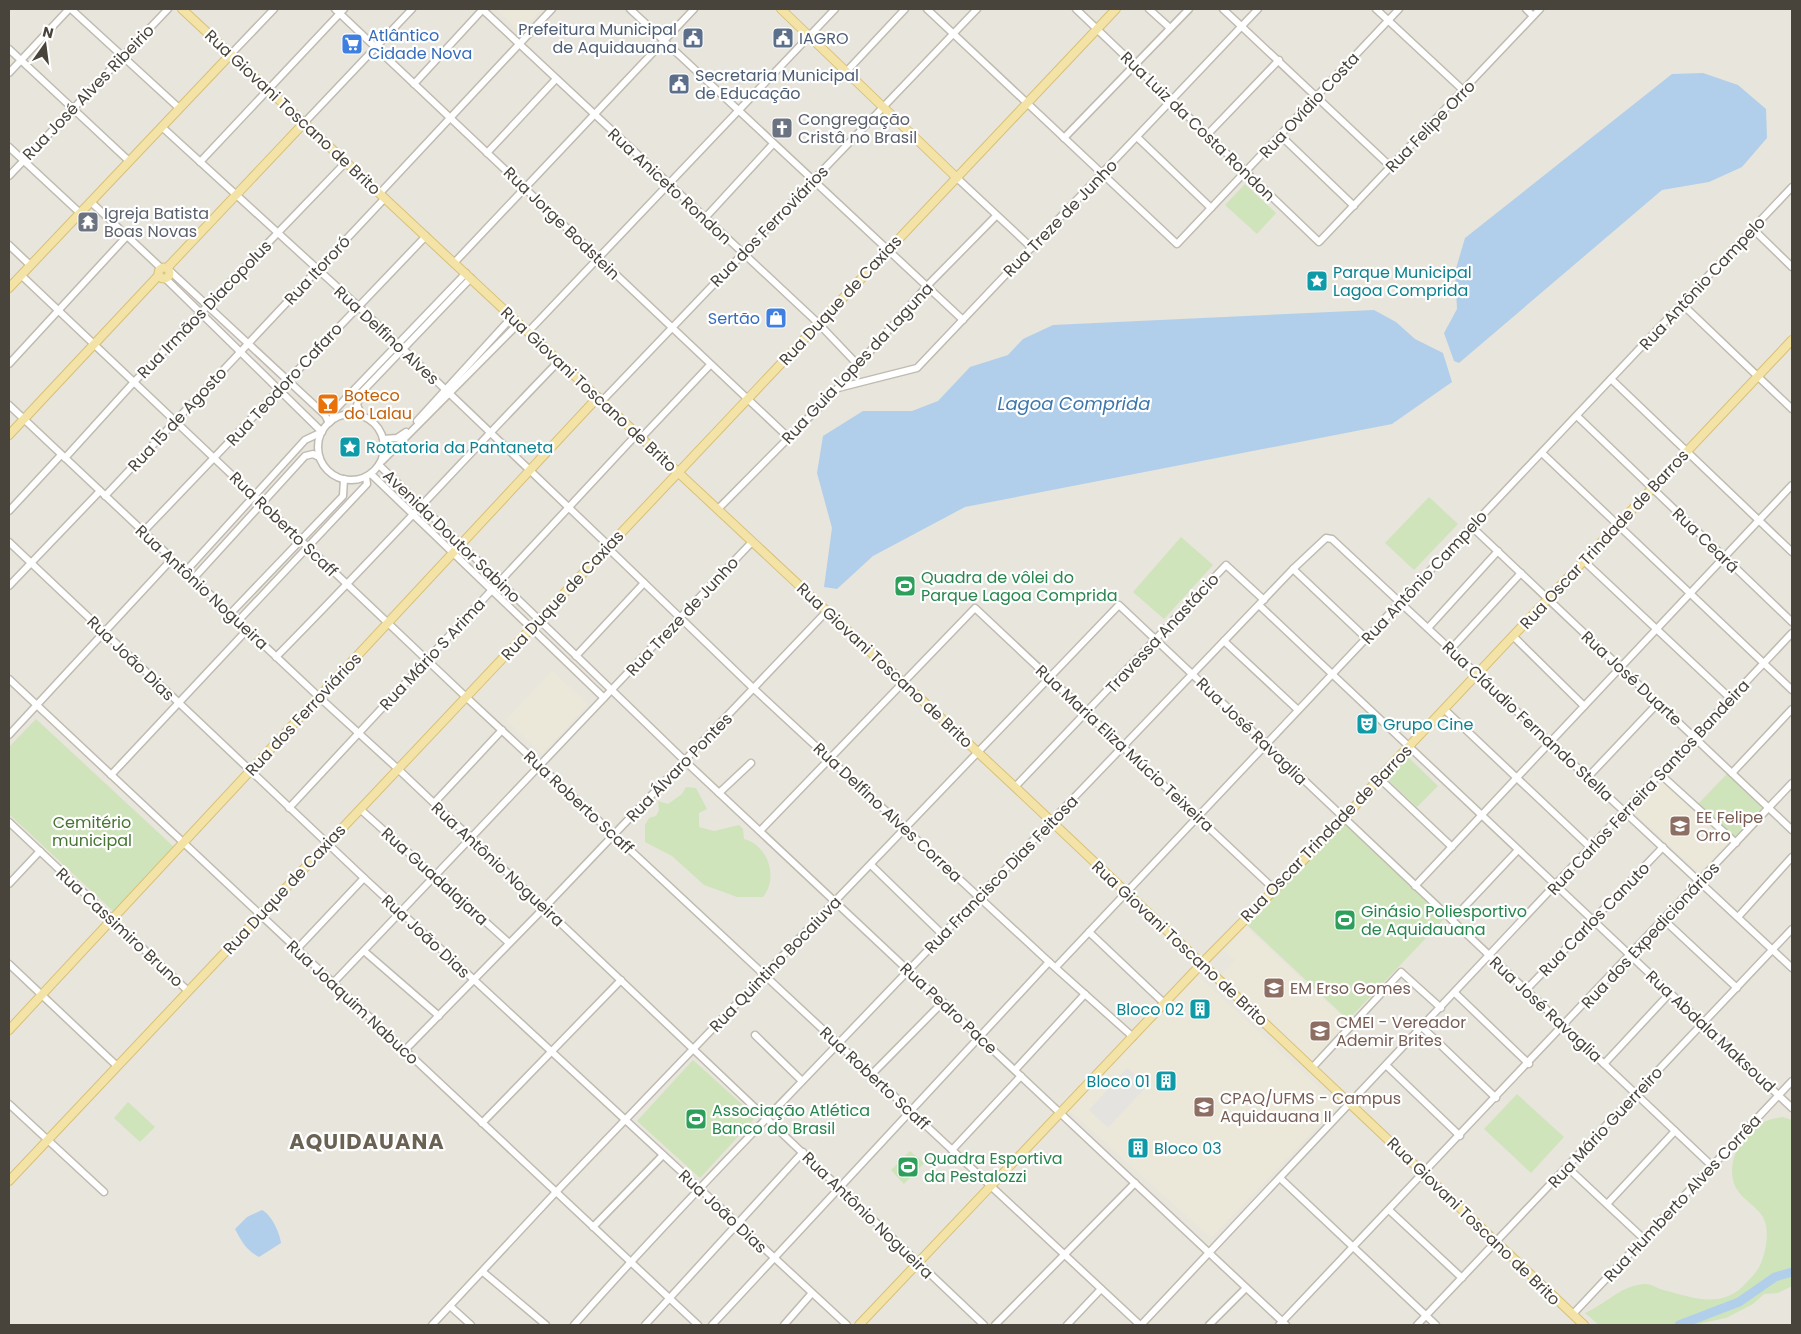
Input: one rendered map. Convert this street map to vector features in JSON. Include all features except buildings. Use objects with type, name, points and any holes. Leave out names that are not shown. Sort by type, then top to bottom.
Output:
[{"type":"main road","name":"Rua Giovani Toscano de Brito","points":[[182,9],[269,88],[304,123],[1015,787],[1584,1325]]},
{"type":"main road","points":[[781,9],[957,178]]},
{"type":"main road","name":"Rua Duque de Caxias","points":[[9,1180],[531,627],[609,548],[746,399],[1116,9]]},
{"type":"main road","points":[[9,288],[231,54]]},
{"type":"main road","points":[[9,435],[304,123]]},
{"type":"main road","name":"Rua Oscar Trindade de Barros","points":[[859,1325],[1202,964],[1344,819],[1379,778],[1792,340]]},
{"type":"main road","name":"Rua dos Ferroviários","points":[[9,1030],[453,552],[600,399]]},
{"type":"street","points":[[9,73],[70,9],[179,108]]},
{"type":"street","name":"Rua José Alves Ribeirio","points":[[9,176],[168,9]]},
{"type":"street","points":[[304,123],[412,9]]},
{"type":"street","points":[[414,84],[482,9]]},
{"type":"street","name":"Rua Aniceto Rondon","points":[[482,9],[818,323],[857,364]]},
{"type":"street","name":"Rua Itororó","points":[[249,342],[318,270],[450,118],[552,9]]},
{"type":"street","points":[[630,9],[963,320]]},
{"type":"street","points":[[454,263],[694,9]]},
{"type":"street","points":[[528,332],[834,9]]},
{"type":"street","points":[[846,72],[905,9]]},
{"type":"street","points":[[927,9],[1102,173]]},
{"type":"street","name":"Rua dos Ferroviários","points":[[600,399],[672,329],[977,9]]},
{"type":"street","name":"Rua Luiz da Costa Rondon","points":[[1076,9],[1320,242]]},
{"type":"street","points":[[1149,9],[1170,28]]},
{"type":"street","points":[[1064,138],[1189,9]]},
{"type":"street","points":[[1224,9],[1391,167]]},
{"type":"street","name":"Rua Treze de Junho","points":[[838,388],[918,368],[1258,9]]},
{"type":"street","points":[[1376,9],[1464,91]]},
{"type":"street","name":"Rua Ovídio Costa","points":[[1102,173],[1177,244],[1399,9]]},
{"type":"street","points":[[1526,9],[1533,16]]},
{"type":"street","name":"Rua Felipe Orro","points":[[1320,242],[1540,9]]},
{"type":"street","points":[[231,54],[270,10]]},
{"type":"street","points":[[200,162],[340,10]]},
{"type":"street","name":"Rua Jorge Bodstein","points":[[340,10],[375,47],[788,438]]},
{"type":"street","points":[[9,49],[129,161]]},
{"type":"street","points":[[1206,135],[1279,60]]},
{"type":"street","points":[[487,152],[556,80]]},
{"type":"street","name":"Rua Delfino Alves","points":[[162,127],[358,306],[569,507],[644,583],[754,688]]},
{"type":"street","points":[[1280,135],[1354,206]]},
{"type":"street","points":[[1137,137],[1211,208]]},
{"type":"street","points":[[705,218],[773,144]]},
{"type":"street","points":[[9,147],[80,213]]},
{"type":"street","name":"Rua Irmãos Diacopolus","points":[[9,511],[346,162]]},
{"type":"street","points":[[957,178],[1032,248]]},
{"type":"street","name":"Rua Antônio Campelo","points":[[1056,967],[1792,187]]},
{"type":"street","points":[[91,202],[128,236],[201,314],[322,432]]},
{"type":"street","name":"Rua Guia Lopes da Laguna","points":[[718,509],[838,388],[927,286],[996,216]]},
{"type":"street","points":[[1753,229],[1792,267]]},
{"type":"street","points":[[9,364],[128,236]]},
{"type":"street","name":"Rua Teodoro Cafaro","points":[[143,532],[426,236]]},
{"type":"street","points":[[9,245],[30,265]]},
{"type":"street","points":[[164,273],[209,306],[249,342],[330,422]]},
{"type":"street","name":"Rua Roberto Scaff","points":[[21,275],[466,697],[1140,1325]]},
{"type":"street","points":[[468,276],[400,347],[335,410],[330,422],[322,432],[318,448],[320,457],[328,471],[344,480],[359,480],[369,475],[447,392],[512,317]]},
{"type":"street","points":[[1682,304],[1792,408]]},
{"type":"street","points":[[383,439],[404,435],[519,323]]},
{"type":"street","name":"Rua 15 de Agosto","points":[[9,586],[175,421],[249,342]]},
{"type":"street","points":[[380,464],[384,452],[383,439],[379,429],[362,416],[358,410],[357,400],[400,347]]},
{"type":"street","points":[[276,657],[348,585],[490,432],[559,361]]},
{"type":"street","name":"Rua Mário S Arima","points":[[288,808],[569,507],[710,365]]},
{"type":"street","points":[[1611,379],[1792,552]]},
{"type":"street","name":"Rua Antônio Nogueira","points":[[9,405],[185,572],[398,769],[984,1325]]},
{"type":"street","points":[[330,422],[351,414],[362,416]]},
{"type":"street","name":"Rua Ceará","points":[[1576,416],[1792,622]]},
{"type":"street","points":[[185,572],[305,440],[322,432]]},
{"type":"street","points":[[1542,453],[1792,690]]},
{"type":"street","points":[[193,579],[305,456],[313,454],[320,457]]},
{"type":"street","name":"Avenida Doutor Sabino","points":[[380,464],[612,691]]},
{"type":"street","points":[[238,621],[367,484],[369,475]]},
{"type":"street","name":"Avenida Doutor Sabino","points":[[369,475],[413,514],[604,698]]},
{"type":"street","points":[[230,614],[343,496],[344,480]]},
{"type":"street","points":[[1415,886],[1792,485]]},
{"type":"street","name":"Rua José Duarte","points":[[1472,526],[1792,830]]},
{"type":"street","name":"Rua Cláudio Fernando Stella","points":[[1329,538],[1451,649],[1792,968]]},
{"type":"street","name":"Rua Francisco Dias Feitosa","points":[[574,1325],[630,1262],[908,969],[1052,822],[1293,569],[1323,539],[1329,538]]},
{"type":"street","name":"Rua João Dias","points":[[9,542],[288,808],[847,1325]]},
{"type":"street","name":"Rua Treze de Junho","points":[[604,698],[752,542]]},
{"type":"street","points":[[1428,628],[1498,552]]},
{"type":"street","points":[[9,735],[172,559]]},
{"type":"street","points":[[1584,561],[1731,699]]},
{"type":"street","name":"Travessa Anastácio","points":[[1015,787],[1088,713],[1226,565],[1264,600]]},
{"type":"street","points":[[1293,569],[1366,638]]},
{"type":"street","points":[[1451,649],[1521,573]]},
{"type":"street","points":[[576,656],[644,583]]},
{"type":"street","name":"Rua José Ravaglia","points":[[1119,605],[1712,1166]]},
{"type":"street","name":"Rua Quintino Bocaiuva","points":[[432,1325],[556,1192],[1119,605]]},
{"type":"street","name":"Rua Abdala Maksoud","points":[[1259,605],[1792,1108]]},
{"type":"street","name":"Rua Maria Eliza Múcio Teixeira","points":[[903,683],[975,608],[1274,889]]},
{"type":"street","name":"Rua Álvaro Pontes","points":[[405,1050],[510,944],[827,611]]},
{"type":"street","points":[[111,775],[248,630]]},
{"type":"street","name":"Rua Carlos Ferreira Santos Bandeira","points":[[1140,1325],[1281,1179],[1792,633]]},
{"type":"street","points":[[1513,636],[1584,706]]},
{"type":"street","points":[[1224,641],[1298,710]]},
{"type":"street","name":"Rua Joaquim Nabuco","points":[[9,679],[698,1325]]},
{"type":"street","points":[[760,831],[903,683]]},
{"type":"street","name":"Rua Delfino Alves Correa","points":[[754,688],[1049,962],[1133,1037]]},
{"type":"street","name":"Rua Pedro Pace","points":[[612,691],[1283,1324]]},
{"type":"street","points":[[333,983],[604,698]]},
{"type":"street","points":[[1588,777],[1658,703]]},
{"type":"street","points":[[1444,709],[1591,848]]},
{"type":"street","points":[[1732,772],[1792,709]]},
{"type":"street","points":[[434,803],[502,730]]},
{"type":"street","points":[[719,793],[750,763]]},
{"type":"street","points":[[1660,774],[1736,843]]},
{"type":"street","points":[[1379,778],[1452,847]]},
{"type":"street","name":"Rua dos Expedicionários","points":[[1283,1324],[1792,783]]},
{"type":"street","name":"Rua Guadalajara","points":[[360,809],[510,944]]},
{"type":"street","name":"Rua Cassimiro Bruno","points":[[9,822],[188,991]]},
{"type":"street","name":"Rua Carlos Canuto","points":[[1526,990],[1662,847]]},
{"type":"street","points":[[1452,920],[1518,850]]},
{"type":"street","points":[[9,884],[40,852]]},
{"type":"street","points":[[1738,917],[1792,857]]},
{"type":"street","points":[[871,865],[942,934]]},
{"type":"street","points":[[297,949],[364,878]]},
{"type":"street","points":[[1664,920],[1737,988]]},
{"type":"street","name":"Rua Mário Guerreiro","points":[[1417,1325],[1792,929]]},
{"type":"street","points":[[1089,932],[1164,1004]]},
{"type":"street","points":[[364,951],[439,1016]]},
{"type":"street","points":[[712,1325],[1049,962]]},
{"type":"street","points":[[9,964],[117,1066]]},
{"type":"street","points":[[1312,1068],[1401,972],[1441,1008]]},
{"type":"street","points":[[482,1123],[621,980]]},
{"type":"street","points":[[1455,993],[1529,1064]]},
{"type":"street","points":[[1604,1064],[1670,993]]},
{"type":"street","points":[[1014,1070],[1085,994]]},
{"type":"street","points":[[871,1075],[943,1002]]},
{"type":"street","points":[[1423,1028],[1496,1098]]},
{"type":"street","points":[[755,1035],[802,1080]]},
{"type":"street","points":[[1387,1066],[1460,1136]]},
{"type":"street","points":[[952,1150],[1021,1076]]},
{"type":"street","name":"Rua Humberto Alves Corrêa","points":[[1573,1314],[1792,1081]]},
{"type":"street","points":[[9,1104],[104,1192]]},
{"type":"street","points":[[1607,1204],[1675,1131]]},
{"type":"street","points":[[645,1325],[803,1152]]},
{"type":"street","points":[[593,1227],[663,1155]]},
{"type":"street","points":[[1567,1167],[1644,1239]]},
{"type":"street","points":[[1281,1179],[1436,1325]]},
{"type":"street","points":[[994,1325],[1135,1183]]},
{"type":"street","points":[[1389,1210],[1462,1278]]},
{"type":"street","points":[[483,1272],[546,1325]]},
{"type":"street","points":[[1209,1325],[1246,1288]]},
{"type":"street","points":[[1067,1325],[1101,1289]]},
{"type":"street","points":[[784,1325],[812,1293]]},
{"type":"street","points":[[450,1306],[471,1325]]},
{"type":"shaded area","points":[[9,9],[1792,9],[1792,1325],[9,1325]]},
{"type":"shaded area","points":[[496,9],[542,9],[520,32]]},
{"type":"shaded area","points":[[552,671],[588,704],[542,754],[506,720]]},
{"type":"shaded area","name":"EE Felipe Orro","points":[[1662,779],[1729,841],[1699,873],[1632,811]]},
{"type":"shaded area","name":"EM Erso Gomes","points":[[1246,927],[1349,1023],[1314,1062],[1222,974],[1235,960],[1224,950]]},
{"type":"shaded area","name":"CPAQ/UFMS - Campus Aquidauana II","points":[[1197,975],[1338,1105],[1211,1238],[1069,1110]]},
{"type":"shaded area","points":[[1127,1068],[1147,1086],[1108,1128],[1089,1110]]},
{"type":"green space","points":[[1245,184],[1276,213],[1257,234],[1225,205]]},
{"type":"green space","points":[[1429,497],[1458,524],[1414,570],[1385,543]]},
{"type":"green space","points":[[1181,537],[1213,565],[1164,619],[1133,592]]},
{"type":"green space","name":"Cemitério municipal","points":[[36,719],[175,848],[114,912],[9,814],[9,747]]},
{"type":"green space","points":[[1407,756],[1438,786],[1417,807],[1386,778]]},
{"type":"green space","points":[[1727,774],[1763,808],[1734,838],[1698,804]]},
{"type":"green space","points":[[686,787],[696,788],[707,809],[699,813],[699,827],[714,831],[739,825],[743,829],[744,839],[752,842],[765,855],[770,872],[770,881],[763,897],[737,897],[704,885],[672,856],[645,842],[645,825],[649,818],[656,816],[659,810],[658,801],[668,804],[682,794]]},
{"type":"green space","name":"Ginásio Poliesportivo de Aquidauana","points":[[1344,819],[1446,917],[1348,1020],[1245,923]]},
{"type":"green space","name":"Associação Atlética Banco do Brasil","points":[[693,1060],[756,1117],[700,1178],[637,1121]]},
{"type":"green space","points":[[1517,1094],[1564,1137],[1531,1173],[1484,1129]]},
{"type":"green space","points":[[128,1102],[155,1127],[140,1142],[114,1118]]},
{"type":"green space","points":[[1783,1117],[1792,1120],[1792,1286],[1778,1293],[1764,1294],[1753,1304],[1726,1318],[1693,1325],[1599,1325],[1585,1313],[1621,1291],[1637,1285],[1648,1284],[1694,1298],[1716,1299],[1736,1292],[1745,1284],[1761,1263],[1766,1248],[1767,1232],[1763,1217],[1736,1188],[1733,1180],[1733,1162],[1740,1145],[1751,1130],[1764,1122]]},
{"type":"green space","name":"Quadra Esportiva da Pestalozzi","points":[[910,1151],[924,1163],[904,1184],[891,1170]]},
{"type":"water","points":[[1703,73],[1738,85],[1766,109],[1767,138],[1742,167],[1709,182],[1662,190],[1459,363],[1454,361],[1444,333],[1457,309],[1455,272],[1465,238],[1672,74]]},
{"type":"water","name":"Lagoa Comprida","points":[[1374,310],[1396,322],[1415,339],[1443,353],[1452,382],[1392,424],[965,507],[873,556],[837,589],[824,587],[832,528],[817,473],[823,436],[863,411],[912,411],[938,401],[970,367],[1008,355],[1023,339],[1053,325]]},
{"type":"water","points":[[262,1210],[269,1215],[279,1234],[281,1243],[259,1257],[245,1245],[235,1229],[247,1217]]},
{"type":"waterway","points":[[1679,1325],[1739,1302],[1775,1277],[1792,1272]]},
{"type":"place","name":"Prefeitura Municipal de Aquidauana","points":[[693,38]]},
{"type":"place","name":"IAGRO","points":[[783,38]]},
{"type":"place","name":"Atlântico Cidade Nova","points":[[352,44]]},
{"type":"place","name":"Secretaria Municipal de Educação","points":[[679,84]]},
{"type":"place","name":"Congregação Cristâ no Brasil","points":[[782,128]]},
{"type":"place","name":"Igreja Batista Boas Novas","points":[[88,222]]},
{"type":"place","name":"Parque Municipal Lagoa Comprida","points":[[1317,281]]},
{"type":"place","name":"Sertão","points":[[776,318]]},
{"type":"place","name":"Boteco do Lalau","points":[[328,404]]},
{"type":"place","name":"Rotatoria da Pantaneta","points":[[350,447]]},
{"type":"place","name":"Quadra de vôlei do Parque Lagoa Comprida","points":[[905,586]]},
{"type":"place","name":"Grupo Cine","points":[[1367,724]]},
{"type":"place","name":"EE Felipe Orro","points":[[1680,826]]},
{"type":"place","name":"Ginásio Poliesportivo de Aquidauana","points":[[1345,920]]},
{"type":"place","name":"EM Erso Gomes","points":[[1274,988]]},
{"type":"place","name":"Bloco 02","points":[[1200,1009]]},
{"type":"place","name":"CMEI - Vereador Ademir Brites","points":[[1320,1031]]},
{"type":"place","name":"Bloco 01","points":[[1166,1081]]},
{"type":"place","name":"CPAQ/UFMS - Campus Aquidauana II","points":[[1204,1107]]},
{"type":"place","name":"Associação Atlética Banco do Brasil","points":[[696,1119]]},
{"type":"place","name":"Bloco 03","points":[[1138,1148]]},
{"type":"place","name":"Quadra Esportiva da Pestalozzi","points":[[908,1167]]},
{"type":"district","name":"AQUIDAUANA","points":[[367,1142]]}]
